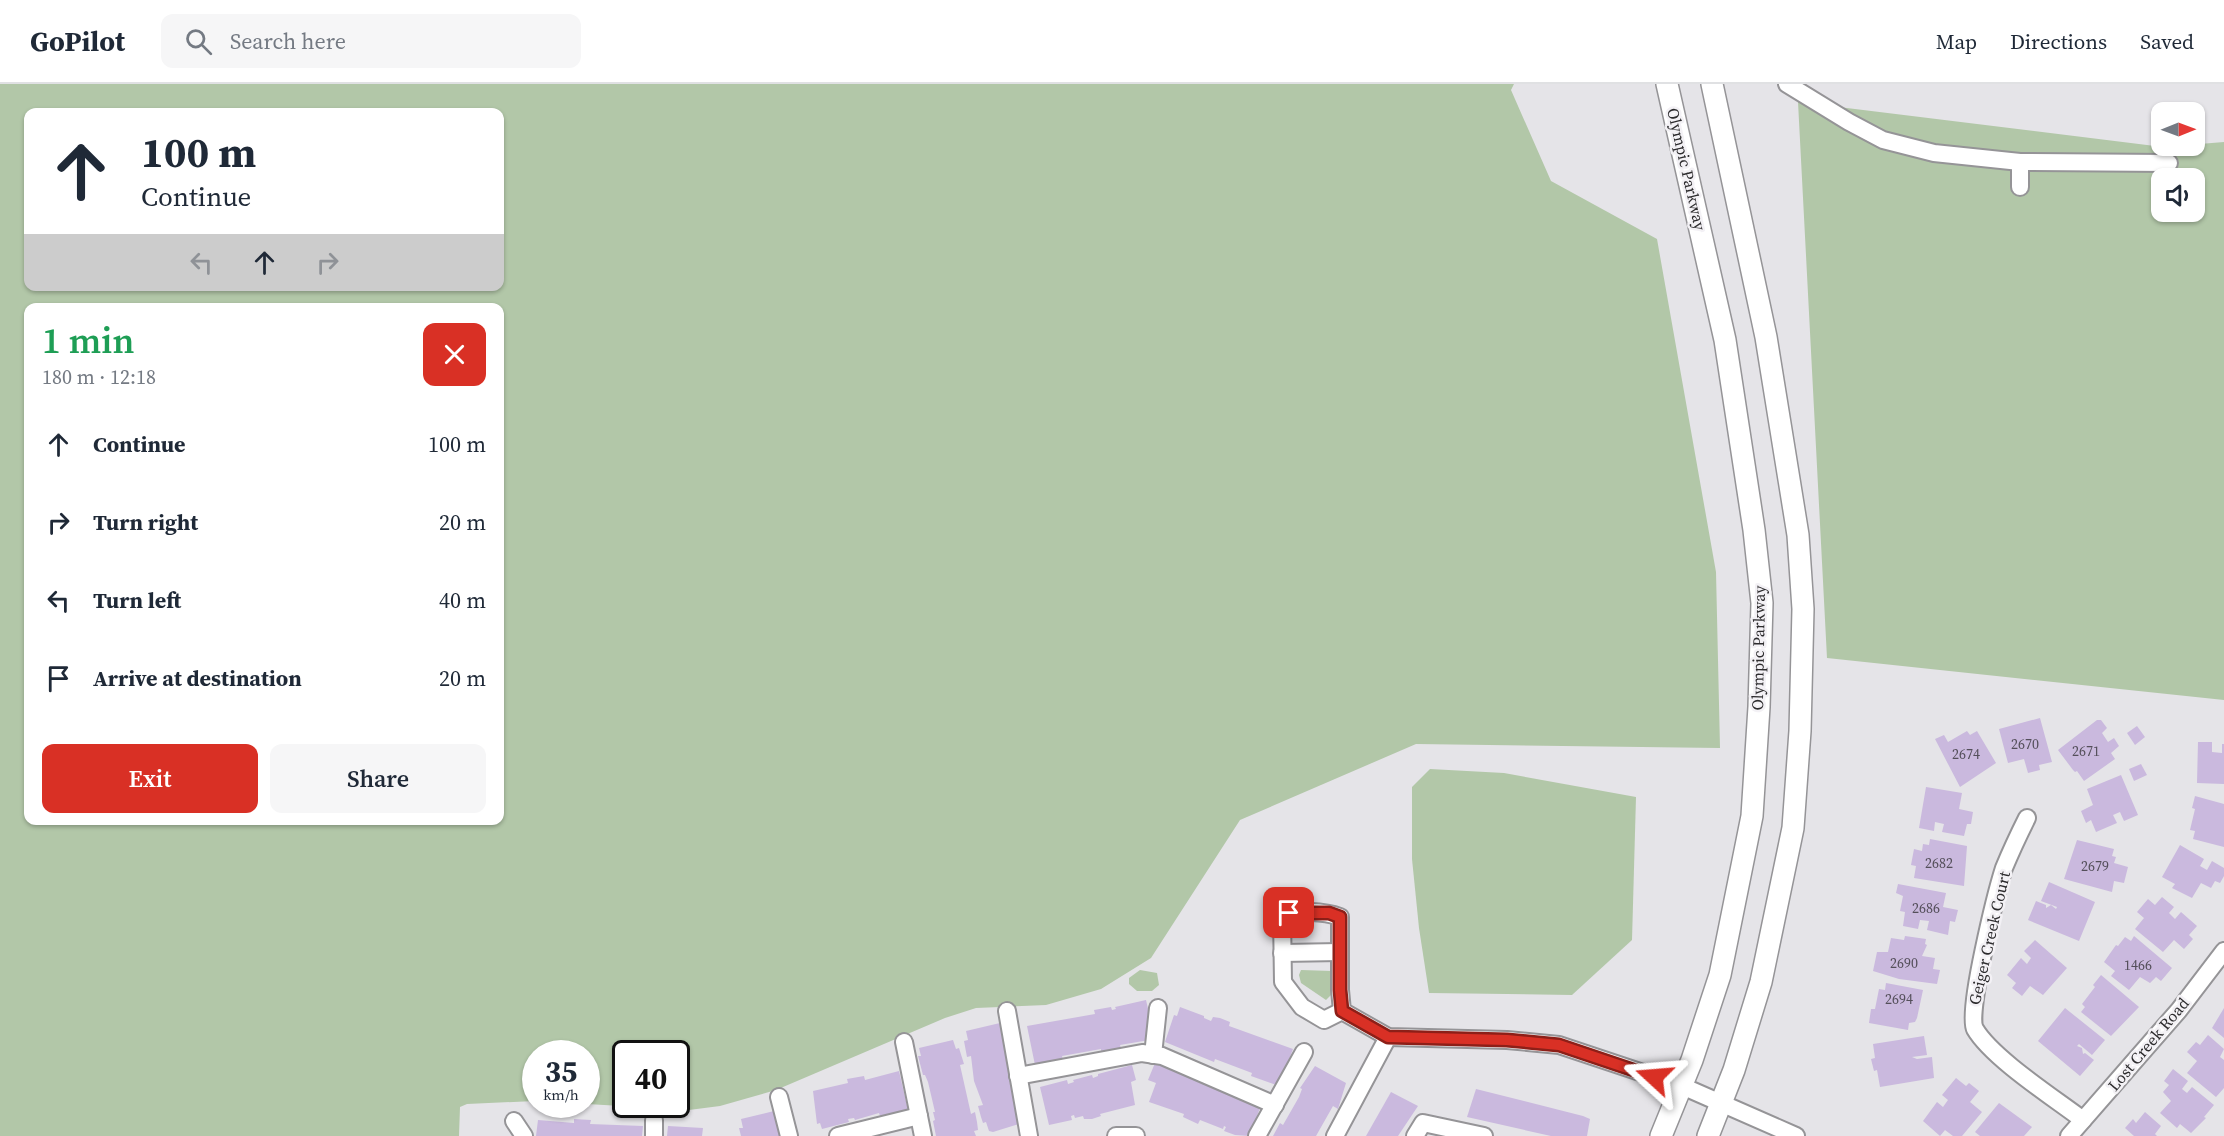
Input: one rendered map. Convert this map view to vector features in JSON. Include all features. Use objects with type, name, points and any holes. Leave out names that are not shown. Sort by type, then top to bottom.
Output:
[{"type":"main road","name":"Olympic Parkway","points":[[1661,1136],[1682,1086],[1720,975],[1752,816],[1759,707],[1762,603],[1754,530],[1725,340],[1667,84]]},
{"type":"main road","points":[[1708,1136],[1734,1070],[1761,982],[1793,828],[1800,730],[1803,609],[1798,535],[1766,337],[1712,84]]},
{"type":"street","points":[[1787,84],[1883,140],[1935,153],[2020,162],[2169,163]]},
{"type":"street","points":[[2020,162],[2020,187]]},
{"type":"street","name":"Geiger Creek Court","points":[[2027,818],[2005,867],[1993,905],[1972,1009],[1974,1027],[2006,1061],[2083,1120]]},
{"type":"street","points":[[1289,913],[1329,913],[1340,917],[1342,1011],[1324,1020],[1302,1007],[1283,982],[1281,916],[1289,913]]},
{"type":"street","name":"Lost Creek Road","points":[[2069,1136],[2209,973],[2224,951]]},
{"type":"street","points":[[1282,953],[1340,952]]},
{"type":"street","points":[[1154,1055],[1158,1008]]},
{"type":"street","points":[[1007,1011],[1029,1136]]},
{"type":"street","points":[[1342,1011],[1388,1037],[1507,1040],[1559,1045],[1682,1086],[1796,1136]]},
{"type":"street","points":[[1335,1136],[1388,1037]]},
{"type":"street","points":[[904,1042],[923,1136]]},
{"type":"street","points":[[1257,1136],[1304,1052]]},
{"type":"street","points":[[1018,1076],[1142,1053],[1162,1056],[1275,1105]]},
{"type":"street","points":[[779,1097],[789,1136]]},
{"type":"street","points":[[838,1136],[918,1116]]},
{"type":"street","points":[[514,1122],[524,1136]]},
{"type":"street","points":[[1415,1136],[1424,1123],[1484,1136]]},
{"type":"street","points":[[1116,1136],[1136,1136]]},
{"type":"green space","points":[[0,84],[1514,84],[1511,90],[1551,181],[1657,239],[1716,572],[1720,748],[1416,744],[1240,820],[1151,958],[1101,989],[1046,1005],[976,1008],[945,1018],[776,1090],[720,1106],[690,1110],[690,1040],[612,1040],[612,1105],[600,1105],[600,1040],[522,1040],[522,1102],[467,1104],[460,1107],[459,1136],[0,1136]]},
{"type":"green space","points":[[1798,102],[2151,146],[2151,156],[2205,156],[2205,144],[2224,142],[2224,700],[1827,658]]},
{"type":"green space","points":[[1430,769],[1504,773],[1636,797],[1632,940],[1572,995],[1429,993],[1412,859],[1412,787]]},
{"type":"green space","points":[[1140,970],[1157,973],[1159,985],[1152,991],[1137,991],[1129,984],[1129,978]]},
{"type":"green space","points":[[1301,970],[1332,971],[1334,992],[1326,1000],[1301,983],[1299,975]]},
{"type":"building","points":[[2040,718],[2052,762],[2039,765],[2040,770],[2028,773],[2024,759],[2008,763],[1999,729]]},
{"type":"building","points":[[2097,720],[2101,720],[2107,728],[2102,733],[2108,742],[2114,738],[2119,746],[2111,753],[2115,759],[2084,781],[2058,750]]},
{"type":"building","points":[[2137,726],[2145,737],[2135,745],[2127,733]]},
{"type":"building","points":[[1967,731],[1970,735],[1977,731],[1996,763],[1960,787],[1935,739],[1944,735],[1948,742]]},
{"type":"building","points":[[2198,742],[2212,742],[2212,752],[2222,753],[2222,744],[2224,744],[2224,784],[2197,783]]},
{"type":"building","points":[[2141,764],[2147,775],[2134,781],[2129,769]]},
{"type":"building","points":[[2121,775],[2138,815],[2124,821],[2120,812],[2113,815],[2117,823],[2096,832],[2091,820],[2086,823],[2081,811],[2093,805],[2087,789]]},
{"type":"building","points":[[1926,787],[1962,793],[1959,809],[1973,812],[1971,824],[1967,824],[1964,836],[1942,832],[1944,824],[1935,822],[1934,831],[1919,828]]},
{"type":"building","points":[[2195,796],[2224,804],[2224,847],[2193,839],[2195,831],[2190,830],[2195,809],[2192,808]]},
{"type":"building","points":[[1930,839],[1967,846],[1964,886],[1914,878],[1916,866],[1911,865],[1914,849],[1922,851],[1923,844],[1929,845]]},
{"type":"building","points":[[2077,840],[2114,849],[2112,856],[2116,857],[2114,863],[2128,867],[2124,883],[2114,881],[2112,892],[2064,879]]},
{"type":"building","points":[[2180,845],[2204,859],[2200,866],[2207,870],[2212,861],[2224,868],[2224,876],[2220,883],[2215,881],[2211,888],[2201,883],[2192,898],[2172,888],[2175,884],[2162,877]]},
{"type":"building","points":[[2049,882],[2095,902],[2079,941],[2028,920],[2036,901],[2046,905],[2046,908],[2051,905],[2056,909],[2057,907],[2041,901]]},
{"type":"building","points":[[1898,884],[1946,893],[1943,907],[1958,910],[1955,922],[1950,921],[1948,935],[1927,930],[1929,921],[1920,920],[1918,929],[1903,926],[1905,912],[1900,911],[1903,896],[1896,893]]},
{"type":"building","points":[[2162,897],[2174,907],[2169,913],[2175,919],[2181,912],[2197,926],[2189,935],[2193,939],[2184,949],[2174,940],[2163,952],[2135,929],[2144,918],[2137,912],[2148,899],[2155,905]]},
{"type":"building","points":[[1905,936],[1926,939],[1925,944],[1927,945],[1922,956],[1935,958],[1933,969],[1940,970],[1937,984],[1899,979],[1873,971],[1877,952],[1888,952],[1891,938],[1904,940]]},
{"type":"building","points":[[2134,936],[2172,968],[2161,981],[2156,977],[2150,983],[2140,977],[2129,990],[2111,976],[2115,971],[2104,962],[2125,937],[2131,941]]},
{"type":"building","points":[[2035,940],[2067,968],[2043,995],[2030,986],[2022,996],[2012,988],[2016,983],[2007,975],[2021,958],[2027,964],[2031,958],[2024,951]]},
{"type":"building","points":[[2101,975],[2139,1007],[2111,1036],[2081,1012],[2085,1007],[2082,1004]]},
{"type":"building","points":[[1886,983],[1923,990],[1917,1018],[1915,1022],[1909,1023],[1908,1030],[1869,1023],[1871,1009],[1875,1009],[1879,989],[1885,990]]},
{"type":"building","points":[[1146,1000],[1155,1039],[1120,1045],[1121,1048],[1062,1056],[1063,1060],[1035,1065],[1027,1026],[1095,1014],[1094,1010],[1111,1007],[1112,1010],[1116,1009],[1115,1007]]},
{"type":"building","points":[[1180,1007],[1211,1021],[1213,1017],[1220,1018],[1230,1022],[1229,1026],[1293,1049],[1279,1086],[1251,1076],[1252,1073],[1215,1059],[1214,1062],[1165,1042],[1174,1015],[1177,1016]]},
{"type":"building","points":[[2065,1008],[2105,1040],[2092,1055],[2079,1044],[2077,1046],[2082,1048],[2083,1054],[2085,1053],[2094,1060],[2080,1076],[2038,1041]]},
{"type":"building","points":[[2224,1008],[2224,1038],[2212,1028]]},
{"type":"building","points":[[1000,1023],[1002,1032],[1004,1031],[1006,1058],[1022,1123],[993,1132],[989,1131],[986,1122],[983,1123],[981,1117],[978,1106],[983,1105],[974,1081],[971,1056],[967,1057],[964,1041],[968,1040],[966,1031]]},
{"type":"building","points":[[2208,1035],[2224,1049],[2220,1057],[2224,1060],[2224,1088],[2216,1097],[2187,1073],[2197,1061],[2187,1052],[2196,1042],[2200,1045]]},
{"type":"building","points":[[1924,1036],[1927,1055],[1912,1057],[1917,1059],[1932,1057],[1934,1078],[1880,1087],[1877,1070],[1874,1071],[1871,1059],[1875,1058],[1873,1044]]},
{"type":"building","points":[[953,1040],[956,1049],[959,1048],[964,1064],[960,1065],[971,1114],[975,1112],[978,1130],[974,1131],[976,1136],[936,1136],[933,1121],[935,1120],[933,1112],[935,1112],[928,1082],[923,1075],[918,1056],[921,1056],[919,1048]]},
{"type":"building","points":[[1155,1063],[1262,1102],[1250,1136],[1235,1135],[1224,1131],[1226,1127],[1224,1126],[1223,1129],[1200,1120],[1198,1124],[1183,1117],[1184,1114],[1149,1102],[1156,1083],[1148,1080]]},
{"type":"building","points":[[1132,1065],[1136,1080],[1131,1082],[1135,1105],[1100,1114],[1101,1116],[1092,1119],[1084,1119],[1083,1116],[1075,1118],[1074,1115],[1071,1116],[1072,1120],[1049,1125],[1040,1087],[1067,1080],[1068,1084],[1074,1082],[1073,1080],[1092,1075],[1093,1078],[1098,1074]]},
{"type":"building","points":[[1315,1066],[1346,1083],[1338,1109],[1333,1106],[1316,1136],[1273,1136],[1280,1123],[1283,1125],[1299,1097],[1302,1089],[1300,1088]]},
{"type":"building","points":[[2173,1069],[2188,1081],[2182,1089],[2187,1093],[2192,1087],[2214,1105],[2204,1117],[2206,1118],[2191,1133],[2180,1124],[2177,1128],[2160,1113],[2171,1101],[2163,1092],[2169,1085],[2164,1081]]},
{"type":"building","points":[[899,1071],[908,1110],[880,1116],[879,1113],[855,1120],[854,1118],[848,1119],[849,1122],[822,1129],[820,1123],[817,1124],[813,1091],[848,1083],[847,1079],[864,1076],[865,1080]]},
{"type":"building","points":[[1956,1078],[1966,1086],[1969,1083],[1979,1091],[1970,1102],[1982,1112],[1962,1136],[1953,1136],[1945,1130],[1940,1136],[1923,1121],[1937,1102],[1943,1107],[1948,1100],[1942,1095]]},
{"type":"building","points":[[1476,1089],[1583,1116],[1590,1119],[1587,1136],[1551,1136],[1467,1117]]},
{"type":"building","points":[[1391,1092],[1418,1106],[1398,1136],[1366,1136]]},
{"type":"building","points":[[1999,1103],[2032,1127],[2024,1136],[1980,1136],[1975,1132]]},
{"type":"building","points":[[774,1111],[783,1136],[741,1136],[739,1128],[743,1128],[741,1119]]},
{"type":"building","points":[[2145,1112],[2161,1126],[2155,1134],[2157,1136],[2134,1136],[2125,1128],[2133,1119],[2136,1123]]},
{"type":"building","points":[[574,1119],[591,1120],[590,1124],[643,1126],[642,1136],[536,1136],[538,1120],[574,1123]]},
{"type":"building","points":[[668,1126],[703,1128],[702,1136],[667,1136]]},
{"type":"route","points":[[1289,913],[1329,913],[1340,917],[1342,1011],[1388,1037],[1475,1041],[1507,1040],[1559,1045],[1654,1077]]}]
